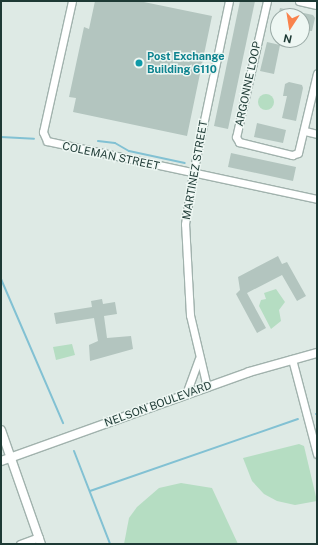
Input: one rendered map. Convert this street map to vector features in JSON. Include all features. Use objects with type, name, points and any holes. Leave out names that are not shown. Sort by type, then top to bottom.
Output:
[{"type":"street","name":"COLEMAN STREET","points":[[72,1],[43,132],[45,138],[51,143],[317,199]]},
{"type":"street","name":"MARTINEZ STREET","points":[[207,387],[199,359],[190,315],[185,265],[185,224],[193,173],[229,1]]},
{"type":"street","name":"ARGONNE LOOP","points":[[267,1],[236,139],[243,145],[292,156],[300,151],[317,73]]},
{"type":"street","points":[[299,1],[317,5]]},
{"type":"street","points":[[304,131],[317,134]]},
{"type":"street","name":"NELSON BOULEVARD","points":[[1,461],[186,394],[292,359],[317,353]]},
{"type":"street","points":[[186,394],[199,359]]},
{"type":"street","points":[[292,359],[317,451]]},
{"type":"street","points":[[1,430],[40,541],[20,544]]},
{"type":"green space","points":[[266,94],[273,99],[274,102],[269,109],[266,110],[259,105],[258,102],[263,95]]},
{"type":"green space","points":[[276,289],[285,302],[279,310],[281,321],[271,329],[259,306],[261,300],[266,299],[264,293]]},
{"type":"green space","points":[[72,344],[75,355],[56,360],[53,347]]},
{"type":"green space","points":[[299,444],[304,446],[317,501],[295,505],[277,501],[264,494],[252,481],[243,458]]},
{"type":"green space","points":[[181,483],[212,488],[238,544],[124,544],[129,518],[137,507],[159,488]]},
{"type":"building","name":"Post Exchange Building 6110","points":[[95,1],[139,1],[212,16],[187,136],[73,112],[76,98],[69,97],[84,27],[89,29]]},
{"type":"building","points":[[240,1],[255,1],[228,129],[214,126]]},
{"type":"building","points":[[310,14],[313,15],[315,18],[312,31],[310,31]]},
{"type":"building","points":[[267,42],[270,43],[270,48],[279,48],[274,74],[260,71]]},
{"type":"building","points":[[289,82],[302,85],[303,88],[296,121],[282,118],[287,96],[283,96],[285,84]]},
{"type":"building","points":[[257,123],[286,130],[283,143],[254,137]]},
{"type":"building","points":[[231,153],[296,167],[293,181],[228,167]]},
{"type":"building","points":[[278,256],[282,264],[287,262],[306,296],[297,301],[282,275],[247,293],[266,328],[257,333],[236,294],[240,290],[238,277]]},
{"type":"building","points":[[102,299],[103,304],[115,302],[117,314],[104,316],[107,338],[131,336],[133,349],[90,361],[89,345],[98,341],[94,318],[56,324],[54,313],[92,307],[91,301]]},
{"type":"waterway","points":[[1,137],[34,139]]},
{"type":"waterway","points":[[98,141],[115,143],[129,151],[185,163]]},
{"type":"waterway","points":[[1,279],[63,423]]},
{"type":"waterway","points":[[90,491],[298,419]]},
{"type":"waterway","points":[[74,451],[110,544]]},
{"type":"place","name":"Post Exchange Building 6110","points":[[139,63]]}]
